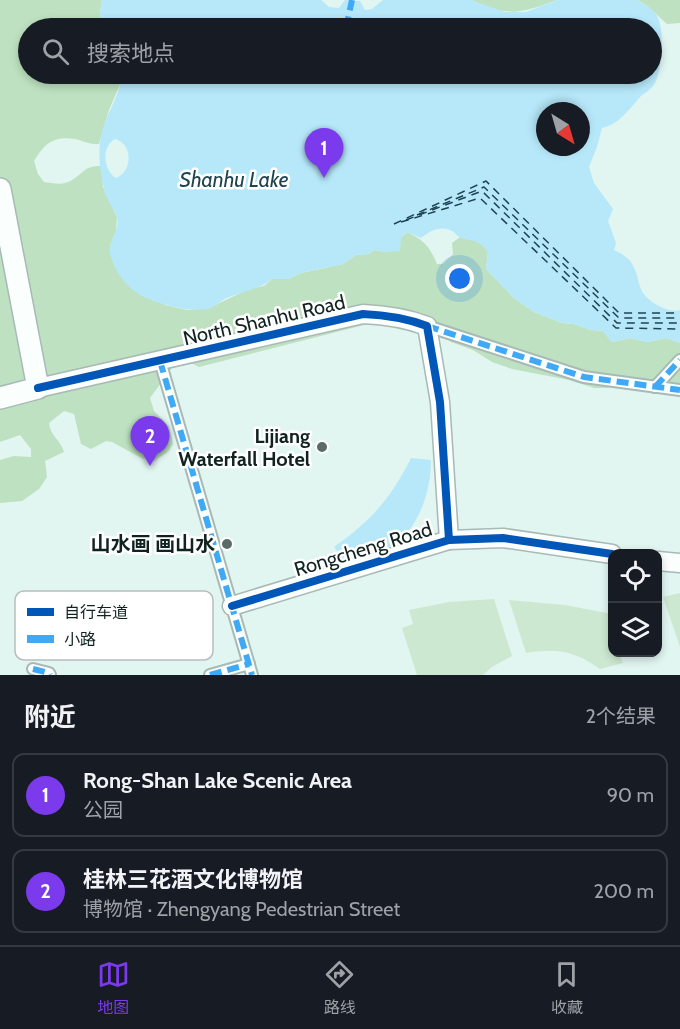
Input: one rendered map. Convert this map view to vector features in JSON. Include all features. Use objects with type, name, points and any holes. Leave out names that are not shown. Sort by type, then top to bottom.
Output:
[{"type":"main road","points":[[0,189],[38,388],[0,398]]},
{"type":"street","name":"North Shanhu Road","points":[[38,388],[363,314],[408,319],[584,377],[680,390]]},
{"type":"street","points":[[428,326],[440,402],[448,540]]},
{"type":"street","points":[[656,387],[680,360]]},
{"type":"street","points":[[160,361],[252,675]]},
{"type":"street","name":"Rongcheng Road","points":[[232,606],[448,540],[503,538],[608,553]]},
{"type":"street","points":[[662,561],[680,563]]},
{"type":"street","points":[[210,675],[249,664]]},
{"type":"street","points":[[33,669],[50,675]]},
{"type":"green space","points":[[0,0],[102,0],[101,18],[18,18],[18,84],[120,84],[109,110],[99,144],[67,138],[55,140],[46,145],[34,161],[38,174],[44,182],[62,184],[69,182],[88,168],[101,166],[103,187],[117,217],[116,231],[110,246],[165,305],[187,310],[209,308],[249,289],[264,286],[272,279],[288,279],[301,273],[343,264],[356,255],[368,254],[375,250],[386,252],[407,232],[426,245],[437,264],[443,264],[453,254],[452,243],[460,237],[481,242],[488,252],[486,269],[514,298],[534,312],[562,323],[603,331],[612,342],[630,338],[648,342],[666,338],[680,343],[680,387],[625,379],[608,388],[594,388],[569,380],[512,369],[492,362],[473,350],[451,342],[428,319],[364,325],[199,367],[193,364],[175,364],[150,398],[154,411],[169,426],[173,444],[168,452],[154,461],[143,459],[112,442],[106,441],[91,449],[81,444],[74,414],[64,411],[49,423],[51,431],[64,452],[45,461],[47,477],[39,489],[22,501],[0,503],[0,460],[14,456],[31,457],[31,449],[20,435],[0,442]]},
{"type":"green space","points":[[471,0],[557,0],[514,12],[495,9]]},
{"type":"green space","points":[[637,0],[680,0],[680,23],[667,24]]},
{"type":"green space","points":[[680,593],[680,647],[663,597]]},
{"type":"green space","points":[[494,599],[512,656],[483,675],[417,675],[402,628],[413,624],[409,610],[449,602]]},
{"type":"green space","points":[[509,600],[565,605],[608,613],[608,657],[621,657],[623,663],[600,669],[582,658],[564,652],[526,653]]},
{"type":"water","name":"Shanhu Lake","points":[[102,0],[321,0],[329,7],[339,8],[345,0],[360,1],[365,10],[372,9],[383,0],[471,0],[505,12],[526,12],[557,0],[637,0],[658,18],[101,18],[100,13]]},
{"type":"water","name":"Shanhu Lake","points":[[120,84],[654,84],[624,115],[614,123],[602,128],[589,167],[594,183],[613,209],[608,221],[616,243],[614,250],[630,261],[641,290],[649,300],[665,309],[680,310],[680,343],[666,338],[648,342],[630,338],[612,342],[603,331],[562,323],[534,312],[514,298],[486,269],[488,252],[481,244],[459,237],[448,229],[432,231],[421,238],[407,232],[401,238],[400,251],[375,250],[368,254],[356,255],[343,264],[301,273],[288,279],[272,279],[257,288],[227,298],[210,308],[186,309],[159,303],[133,290],[119,275],[114,265],[110,250],[118,221],[105,191],[99,149],[101,134]],"holes":[[[115,139],[125,146],[129,158],[126,170],[116,178],[108,170],[106,164],[107,147]]]},
{"type":"water","points":[[411,458],[431,460],[427,493],[413,525],[392,546],[373,554],[345,561],[334,547],[359,528],[379,508],[396,485]]},
{"type":"ferry route","points":[[394,224],[486,181],[619,313],[680,313]]},
{"type":"ferry route","points":[[417,215],[484,187],[619,318],[680,318]]},
{"type":"ferry route","points":[[406,220],[482,191],[617,323],[680,323]]},
{"type":"ferry route","points":[[401,222],[480,198],[616,328],[680,329]]},
{"type":"marked path","points":[[348,18],[352,0]]},
{"type":"marked path","points":[[427,326],[584,377],[680,390]]},
{"type":"marked path","points":[[655,387],[680,360]]},
{"type":"marked path","points":[[160,361],[252,675]]},
{"type":"marked path","points":[[210,675],[249,664]]},
{"type":"marked path","points":[[33,669],[50,675]]},
{"type":"cycle path","points":[[38,388],[363,314],[396,317],[427,326],[440,402],[449,540]]},
{"type":"cycle path","points":[[232,606],[449,540],[503,538],[608,553]]},
{"type":"place","name":"Rong-Shan Lake Scenic Area","points":[[324,178]]},
{"type":"place","name":"Lijiang Waterfall Hotel","points":[[322,447]]},
{"type":"place","name":"桂林三花酒文化博物馆","points":[[150,466]]},
{"type":"place","name":"山水画 画山水","points":[[227,544]]}]
